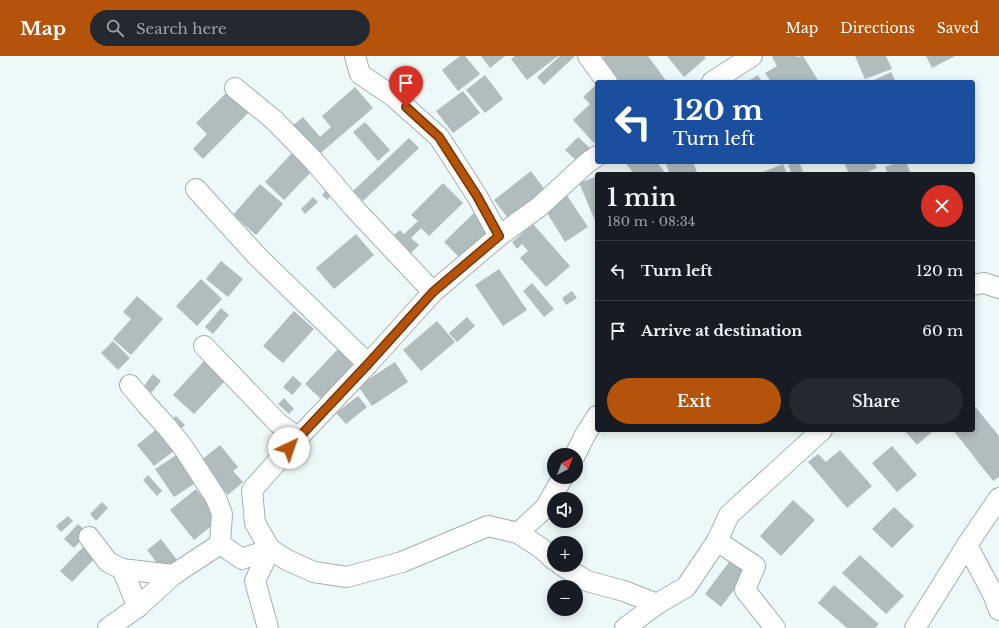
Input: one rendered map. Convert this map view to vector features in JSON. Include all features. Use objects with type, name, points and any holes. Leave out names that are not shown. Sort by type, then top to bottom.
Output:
[{"type":"street","points":[[355,56],[360,74],[394,97],[439,137],[477,196],[499,236]]},
{"type":"street","points":[[588,56],[605,80]]},
{"type":"street","points":[[715,80],[752,56]]},
{"type":"street","points":[[235,88],[274,120],[314,161],[353,207],[433,292]]},
{"type":"street","points":[[547,554],[518,532],[488,526],[402,562],[347,577],[314,572],[287,560],[270,549],[255,523],[252,490],[433,292],[499,236],[539,207],[595,157]]},
{"type":"street","points":[[196,189],[257,256],[368,364]]},
{"type":"street","points":[[975,285],[984,283],[999,288]]},
{"type":"street","points":[[204,346],[278,423],[298,438]]},
{"type":"street","points":[[130,385],[168,427],[183,447],[216,498],[222,514],[220,544]]},
{"type":"street","points":[[578,448],[595,419]]},
{"type":"street","points":[[625,628],[657,604],[686,587],[717,541],[729,515],[820,432]]},
{"type":"street","points":[[518,532],[544,508],[559,484]]},
{"type":"street","points":[[920,626],[967,545],[999,498]]},
{"type":"street","points":[[89,537],[108,562],[122,569],[173,575]]},
{"type":"street","points":[[717,541],[755,566],[745,590],[759,610],[775,628]]},
{"type":"street","points":[[220,544],[242,559],[270,549]]},
{"type":"street","points":[[108,628],[138,607],[173,575],[220,544]]},
{"type":"street","points":[[967,545],[993,594],[999,610]]},
{"type":"street","points":[[268,628],[255,581],[270,549]]},
{"type":"street","points":[[122,569],[138,607]]},
{"type":"street","points":[[572,572],[587,581],[624,591],[657,604]]},
{"type":"building","points":[[460,56],[465,56],[480,74],[458,91],[442,70]]},
{"type":"building","points":[[481,56],[505,56],[490,68]]},
{"type":"building","points":[[515,56],[558,56],[527,80],[511,59]]},
{"type":"building","points":[[560,56],[575,56],[544,85],[537,77]]},
{"type":"building","points":[[604,56],[648,56],[666,80],[618,80],[602,58]]},
{"type":"building","points":[[667,56],[704,56],[706,58],[684,77]]},
{"type":"building","points":[[803,56],[818,80],[770,80],[765,73],[777,66],[772,57]]},
{"type":"building","points":[[855,56],[886,56],[892,69],[865,79]]},
{"type":"building","points":[[926,56],[955,56],[932,68]]},
{"type":"building","points":[[891,72],[895,80],[874,80]]},
{"type":"building","points":[[485,75],[503,99],[485,113],[466,90]]},
{"type":"building","points":[[758,75],[761,80],[749,80]]},
{"type":"building","points":[[595,86],[594,143],[573,120],[590,104],[583,97]]},
{"type":"building","points":[[355,87],[373,108],[316,157],[290,128],[303,117],[320,137],[331,127],[322,116]]},
{"type":"building","points":[[228,91],[249,112],[203,159],[193,149],[207,134],[196,123]]},
{"type":"building","points":[[463,91],[480,113],[453,133],[436,111]]},
{"type":"building","points":[[365,122],[390,150],[378,161],[353,132]]},
{"type":"building","points":[[578,137],[592,150],[579,163],[565,150]]},
{"type":"building","points":[[409,138],[419,148],[363,201],[353,191]]},
{"type":"building","points":[[292,153],[311,172],[284,200],[265,182]]},
{"type":"building","points":[[626,164],[658,164],[664,172],[632,172]]},
{"type":"building","points":[[666,164],[694,164],[697,172],[669,172]]},
{"type":"building","points":[[783,164],[786,172],[763,172]]},
{"type":"building","points":[[800,164],[803,172],[791,172],[788,165]]},
{"type":"building","points":[[845,164],[875,164],[877,168],[867,172],[848,172]]},
{"type":"building","points":[[893,164],[907,164],[910,172],[887,172],[885,167]]},
{"type":"building","points":[[531,171],[548,194],[511,222],[494,200]]},
{"type":"building","points":[[595,177],[595,220],[579,183]]},
{"type":"building","points":[[443,183],[463,203],[429,236],[421,228],[411,238],[419,245],[410,254],[393,236],[400,230],[404,234],[418,221],[411,215]]},
{"type":"building","points":[[260,184],[283,204],[256,235],[233,215]]},
{"type":"building","points":[[328,188],[334,193],[327,200],[322,195]]},
{"type":"building","points":[[566,194],[588,227],[565,242],[544,208]]},
{"type":"building","points":[[313,197],[318,202],[305,214],[301,209]]},
{"type":"building","points":[[475,212],[492,230],[461,259],[444,242]]},
{"type":"building","points":[[533,224],[570,266],[546,287],[520,258],[528,251],[522,244],[517,249],[512,242]]},
{"type":"building","points":[[356,234],[374,255],[334,289],[316,268]]},
{"type":"building","points":[[221,261],[243,279],[228,297],[206,279]]},
{"type":"building","points":[[499,269],[527,310],[503,326],[475,285]]},
{"type":"building","points":[[201,279],[222,299],[197,326],[176,306]]},
{"type":"building","points":[[532,283],[554,309],[544,317],[523,291]]},
{"type":"building","points":[[572,291],[577,298],[566,305],[562,298]]},
{"type":"building","points":[[137,296],[163,319],[131,355],[113,339],[131,319],[123,312]]},
{"type":"building","points":[[221,308],[229,315],[213,334],[205,327]]},
{"type":"building","points":[[294,311],[314,329],[283,363],[263,346]]},
{"type":"building","points":[[467,317],[475,326],[457,342],[449,333]]},
{"type":"building","points":[[437,321],[455,342],[421,371],[403,350]]},
{"type":"building","points":[[113,341],[130,358],[118,370],[101,353]]},
{"type":"building","points":[[338,349],[357,368],[325,403],[305,384]]},
{"type":"building","points":[[205,360],[226,380],[194,414],[173,395]]},
{"type":"building","points":[[395,362],[408,382],[372,406],[358,386]]},
{"type":"building","points":[[153,374],[161,381],[151,393],[143,387]]},
{"type":"building","points":[[293,376],[302,384],[292,395],[283,387]]},
{"type":"building","points":[[358,396],[367,407],[346,424],[336,413]]},
{"type":"building","points":[[284,398],[294,409],[289,414],[278,404]]},
{"type":"building","points":[[975,406],[999,436],[999,477],[993,481],[955,432],[975,432]]},
{"type":"building","points":[[176,416],[185,425],[178,432],[168,423]]},
{"type":"building","points":[[158,428],[175,450],[154,466],[137,445]]},
{"type":"building","points":[[906,432],[932,432],[917,445]]},
{"type":"building","points":[[220,445],[238,467],[233,471],[243,482],[228,495],[200,461]]},
{"type":"building","points":[[892,446],[917,475],[897,492],[872,463]]},
{"type":"building","points":[[840,450],[872,486],[847,508],[808,462],[818,454],[826,462]]},
{"type":"building","points":[[178,454],[197,482],[174,497],[155,469]]},
{"type":"building","points":[[148,475],[162,491],[157,496],[143,480]]},
{"type":"building","points":[[196,489],[220,519],[194,540],[170,510]]},
{"type":"building","points":[[793,500],[815,520],[781,556],[760,536]]},
{"type":"building","points":[[102,502],[108,508],[96,521],[90,514]]},
{"type":"building","points":[[894,507],[914,526],[892,548],[872,529]]},
{"type":"building","points":[[68,516],[73,521],[61,532],[56,526]]},
{"type":"building","points":[[78,524],[88,533],[74,548],[64,539]]},
{"type":"building","points":[[161,539],[177,560],[163,571],[147,550]]},
{"type":"building","points":[[88,542],[100,553],[72,582],[60,571]]},
{"type":"building","points":[[860,555],[904,596],[886,614],[842,573]]},
{"type":"building","points":[[732,558],[749,570],[721,607],[705,594]]},
{"type":"building","points":[[834,585],[879,624],[875,628],[847,628],[818,603]]},
{"type":"route","points":[[289,448],[433,292],[499,236],[477,196],[439,137],[406,107]]}]
